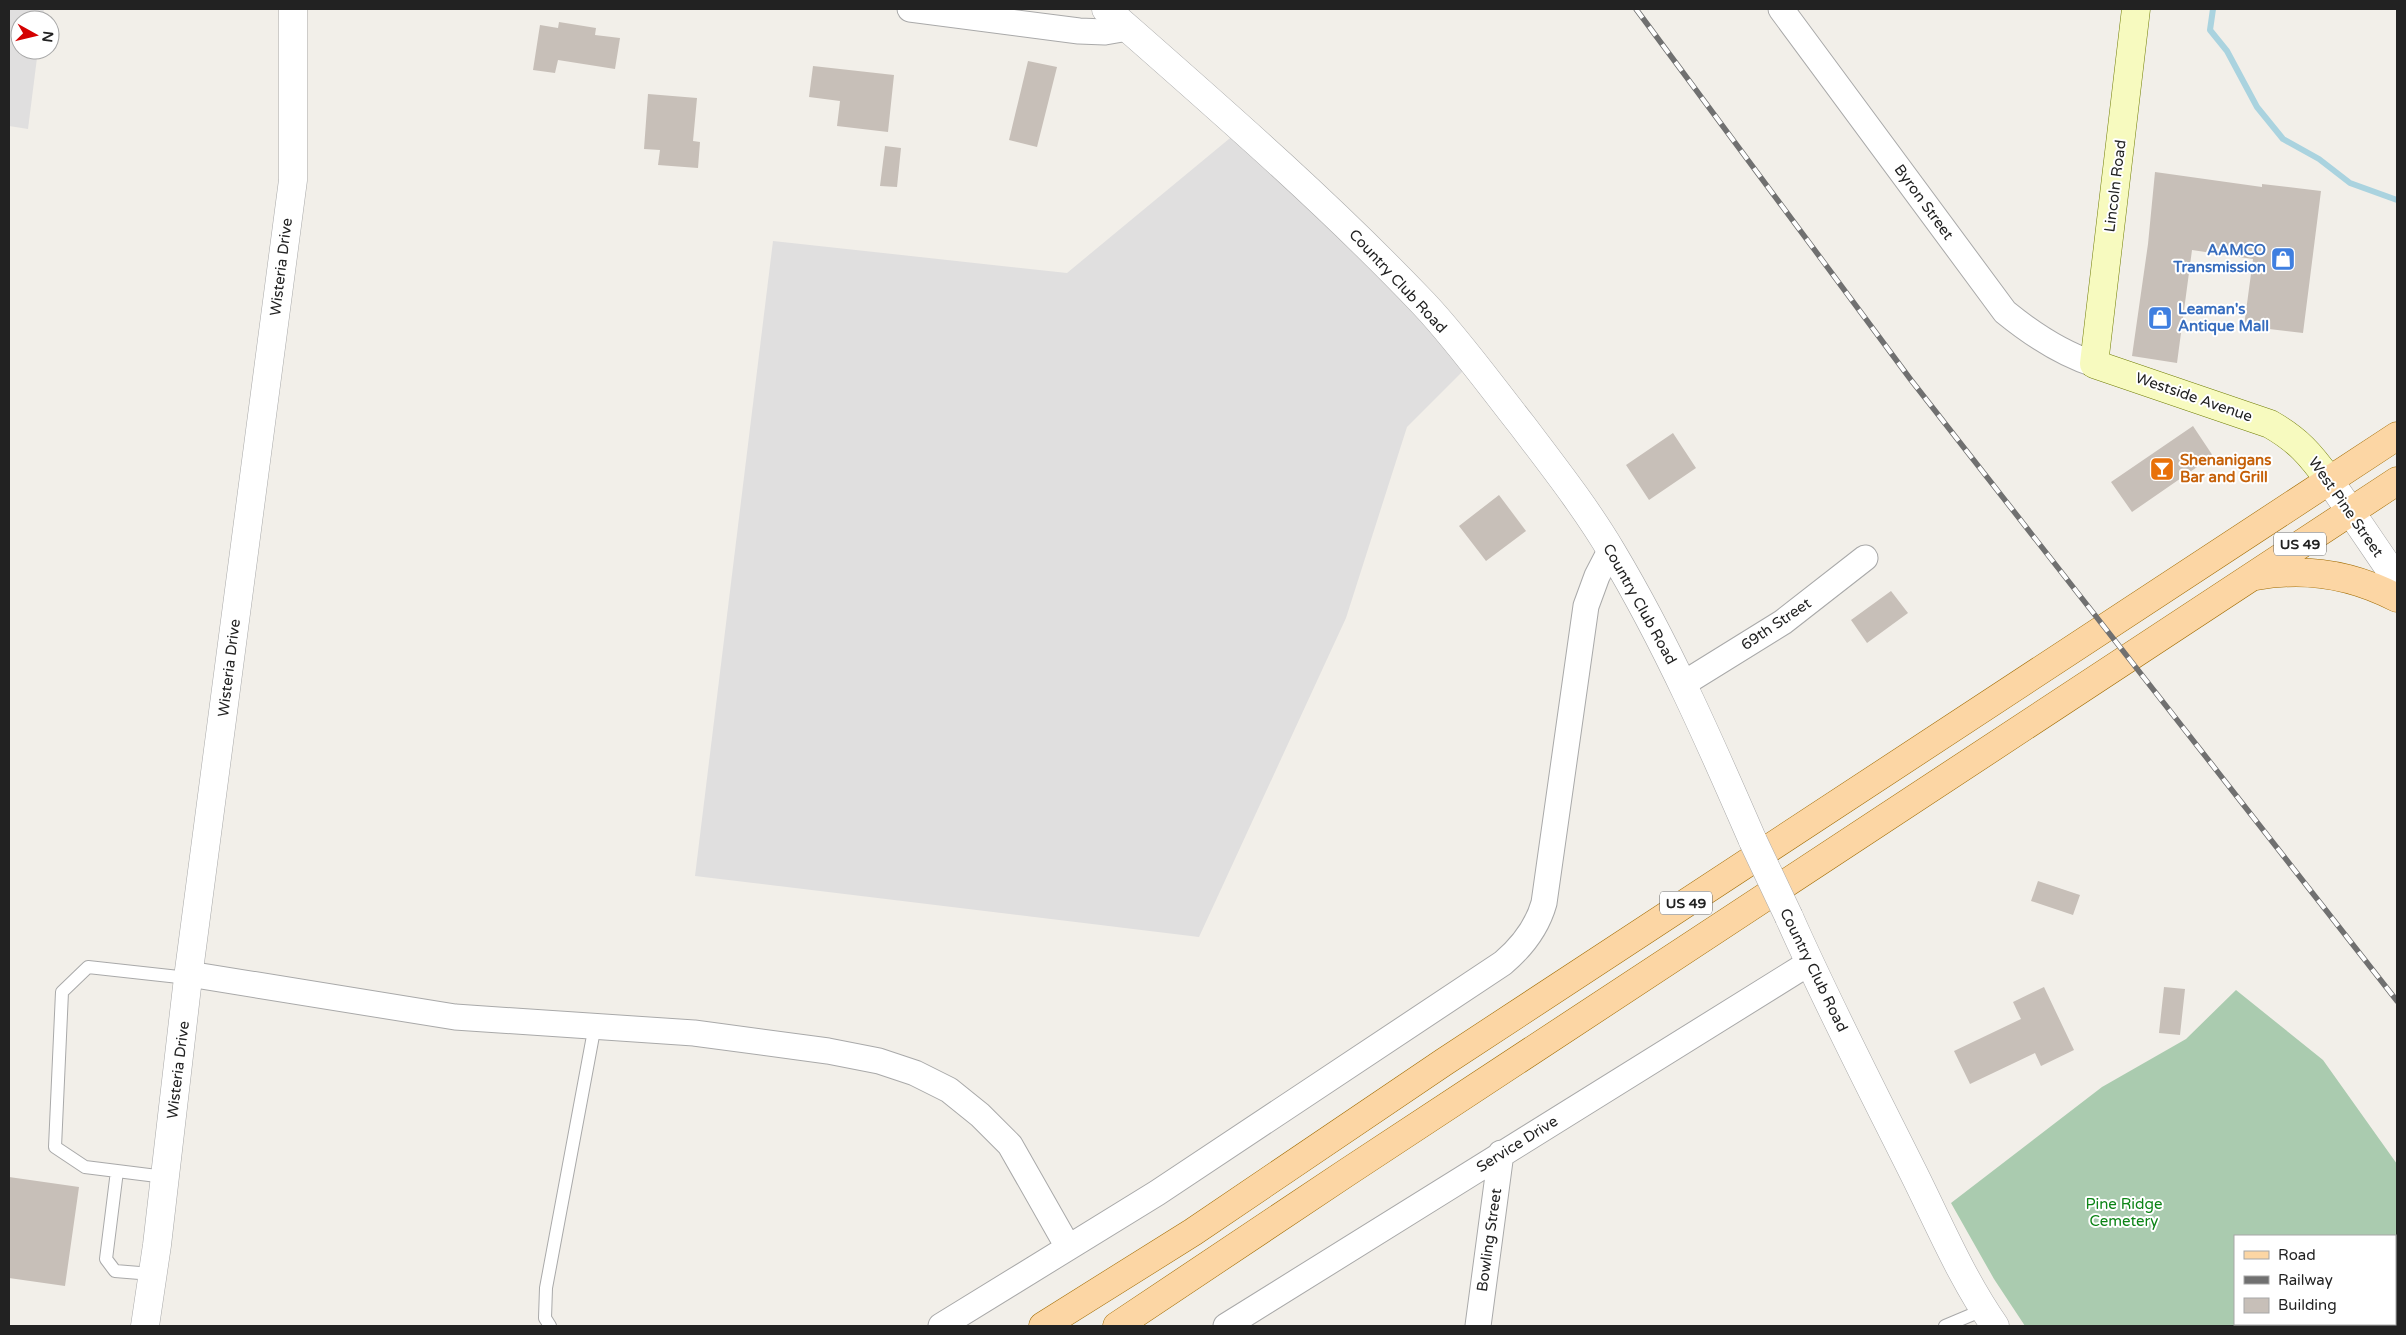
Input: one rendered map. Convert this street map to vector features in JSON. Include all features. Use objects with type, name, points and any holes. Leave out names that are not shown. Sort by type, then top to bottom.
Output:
[{"type":"main road","name":"Lincoln Road","points":[[2094,364],[2136,9]]},
{"type":"main road","name":"Westside Avenue","points":[[2094,364],[2247,414],[2291,436]]},
{"type":"main road","name":"West Pine Street","points":[[2291,436],[2310,455],[2329,480]]},
{"type":"main road","name":"US 49","points":[[1043,1326],[1193,1232],[1444,1062],[2397,436]]},
{"type":"main road","name":"US 49","points":[[1117,1326],[1362,1162],[2397,481]]},
{"type":"main road","points":[[2250,577],[2288,572],[2336,575],[2359,581],[2397,598]]},
{"type":"street","name":"Wisteria Drive","points":[[144,1326],[165,1177],[189,976],[293,180],[293,9]]},
{"type":"street","points":[[910,9],[1079,31],[1104,32],[1128,28]]},
{"type":"street","name":"Country Club Road","points":[[1106,9],[1278,162],[1426,306],[1553,466],[1610,549],[1683,684],[1809,963],[1989,1318]]},
{"type":"street","name":"Byron Street","points":[[1781,9],[2005,312],[2042,340],[2074,357],[2094,364]]},
{"type":"street","name":"West Pine Street","points":[[2329,480],[2397,580]]},
{"type":"street","points":[[941,1326],[1157,1194],[1488,974],[1518,951],[1530,936],[1539,920],[1544,903],[1586,606],[1597,576],[1610,549]]},
{"type":"street","name":"69th Street","points":[[1683,684],[1783,622],[1865,558]]},
{"type":"street","name":"Service Drive","points":[[1226,1326],[1501,1153],[1809,963]]},
{"type":"street","points":[[189,976],[455,1017],[694,1033],[828,1051],[880,1061],[915,1073],[948,1090],[980,1115],[1010,1145],[1068,1247]]},
{"type":"street","name":"Bowling Street","points":[[1478,1326],[1501,1153]]},
{"type":"lane","points":[[165,1177],[85,1167],[55,1147],[62,992],[88,967],[189,976]]},
{"type":"lane","points":[[550,1326],[545,1318],[546,1288],[595,1025]]},
{"type":"lane","points":[[117,1171],[106,1259],[116,1271],[152,1274]]},
{"type":"lane","points":[[1945,1326],[1989,1318]]},
{"type":"shaded area","points":[[9,9],[44,9],[10,10],[10,60],[37,60],[28,129],[9,126]]},
{"type":"shaded area","points":[[1241,129],[1471,363],[1407,427],[1346,618],[1199,937],[695,876],[773,241],[1067,273]]},
{"type":"green space","name":"Pine Ridge Cemetery","points":[[2236,990],[2323,1060],[2397,1164],[2397,1326],[2025,1326],[1994,1279],[1951,1203],[2102,1087],[2186,1039]]},
{"type":"building","points":[[559,22],[596,28],[595,35],[620,38],[615,69],[558,60],[555,73],[533,70],[540,25],[558,28]]},
{"type":"building","points":[[1028,61],[1057,67],[1037,147],[1009,140]]},
{"type":"building","points":[[813,66],[894,75],[888,132],[837,126],[840,101],[809,97]]},
{"type":"building","points":[[648,94],[697,98],[693,141],[700,142],[698,168],[658,165],[660,150],[644,149]]},
{"type":"building","points":[[885,146],[901,148],[897,187],[880,186]]},
{"type":"building","points":[[2155,172],[2262,187],[2262,184],[2321,191],[2303,333],[2244,326],[2253,259],[2192,250],[2177,363],[2132,356],[2148,244]]},
{"type":"building","name":"Shenanigans Bar and Grill","points":[[2193,426],[2213,456],[2132,512],[2111,482]]},
{"type":"building","points":[[1673,433],[1696,468],[1649,500],[1626,465]]},
{"type":"building","points":[[1499,495],[1526,531],[1486,561],[1459,526]]},
{"type":"building","points":[[1891,591],[1908,613],[1867,643],[1851,620]]},
{"type":"building","points":[[2038,881],[2080,895],[2073,915],[2031,901]]},
{"type":"building","points":[[2044,987],[2074,1050],[2041,1066],[2035,1053],[1970,1084],[1954,1051],[2021,1019],[2013,1002]]},
{"type":"building","points":[[2164,987],[2185,989],[2180,1035],[2159,1033]]},
{"type":"building","points":[[9,1177],[79,1187],[65,1286],[9,1278]]},
{"type":"waterway","points":[[2213,9],[2210,30],[2227,51],[2257,107],[2283,139],[2319,159],[2350,183],[2397,200]]},
{"type":"railway","points":[[1636,9],[1911,380],[2397,1001]]},
{"type":"place","name":"AAMCO Transmission","points":[[2283,259]]},
{"type":"place","name":"Leaman's Antique Mall","points":[[2160,318]]},
{"type":"place","name":"Shenanigans Bar and Grill","points":[[2162,469]]}]
